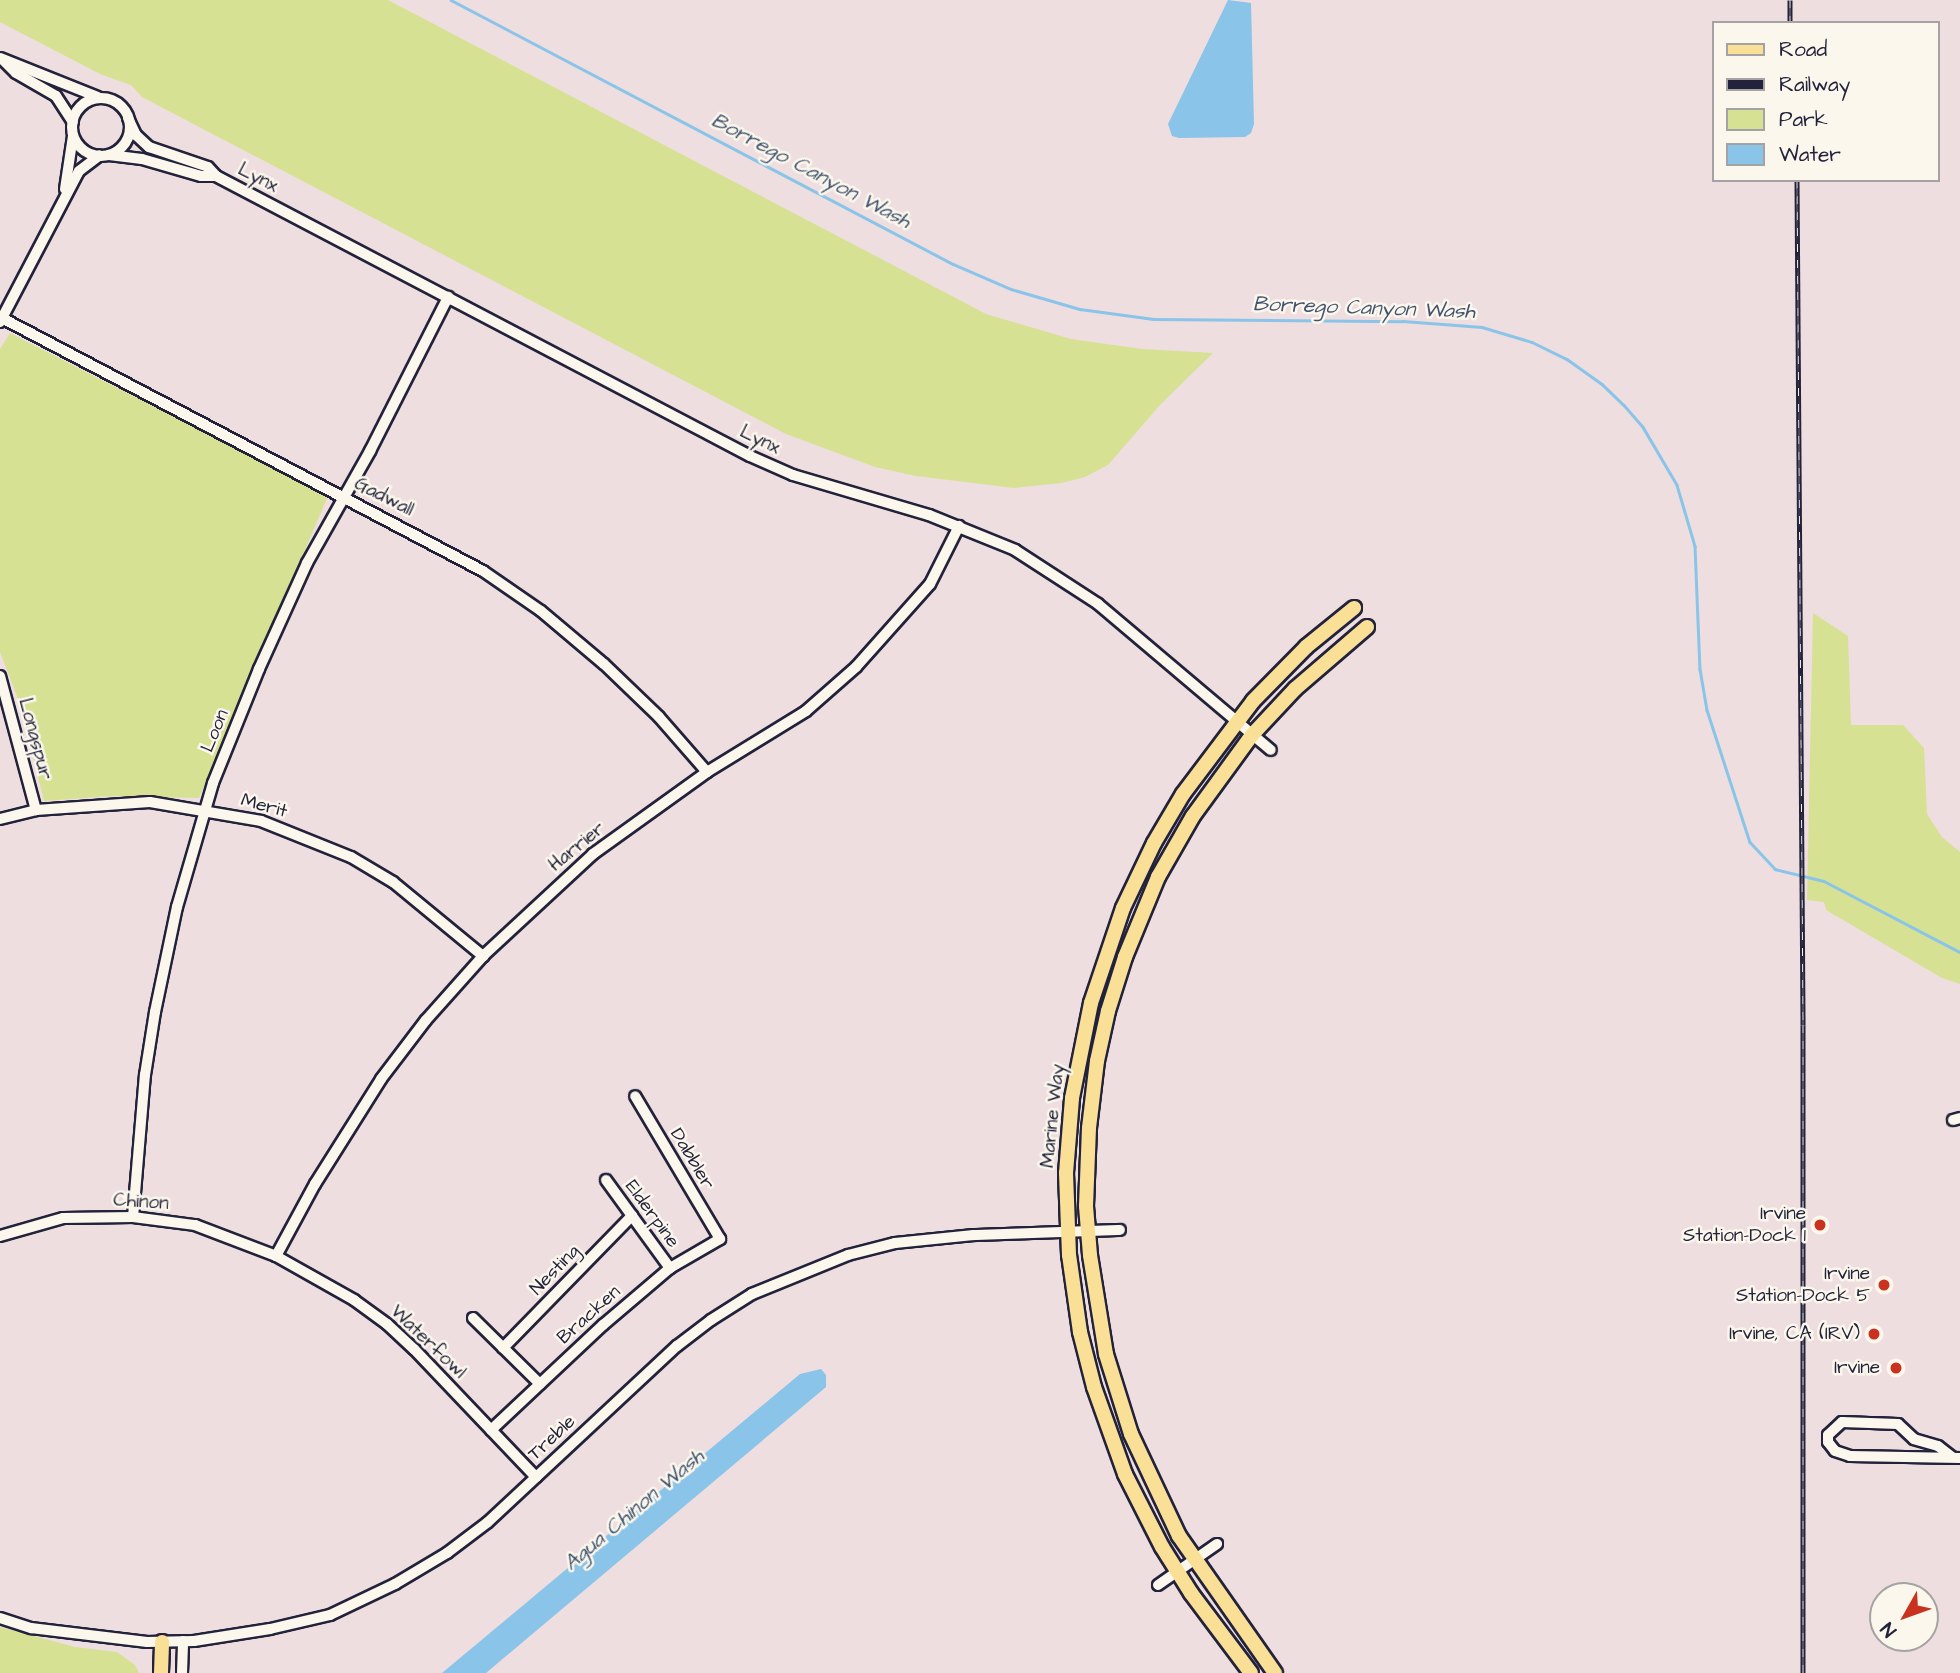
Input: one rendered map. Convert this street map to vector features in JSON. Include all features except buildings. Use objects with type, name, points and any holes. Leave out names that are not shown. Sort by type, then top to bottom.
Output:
[{"type":"main road","name":"Marine Way","points":[[1251,1673],[1177,1572],[1125,1474],[1094,1387],[1080,1332],[1068,1232],[1066,1173],[1072,1098],[1091,1003],[1123,908],[1154,843],[1183,794],[1236,721],[1279,672],[1354,608]]},
{"type":"main road","name":"Marine Way","points":[[1275,1673],[1194,1561],[1144,1466],[1113,1380],[1101,1328],[1088,1231],[1088,1128],[1097,1061],[1125,957],[1158,877],[1193,816],[1252,734],[1318,667],[1367,627]]},
{"type":"main road","points":[[161,1673],[162,1642]]},
{"type":"street","points":[[1,59],[119,104],[128,118],[130,129],[125,145],[79,171],[1,319]]},
{"type":"street","points":[[1,59],[16,73],[56,96],[74,122]]},
{"type":"street","points":[[64,199],[74,122],[79,108],[91,99],[100,98]]},
{"type":"street","name":"Lynx","points":[[128,118],[136,135],[149,147],[208,167],[216,176],[750,456],[793,475],[959,526],[1015,550],[1075,587],[1271,750]]},
{"type":"street","points":[[73,134],[82,149],[104,155]]},
{"type":"street","name":"Lynx","points":[[104,155],[142,159],[201,176],[216,176]]},
{"type":"street","name":"Loon","points":[[133,1217],[145,1075],[155,1012],[177,907],[205,810],[258,669],[307,564],[448,297]]},
{"type":"street","name":"Gadwall","points":[[1,319],[453,553],[541,611],[630,689],[707,772]]},
{"type":"street","name":"Harrier","points":[[276,1256],[314,1184],[381,1079],[426,1020],[483,956],[593,854],[707,772],[806,711],[856,667],[930,584],[959,526]]},
{"type":"street","name":"Longspur","points":[[0,676],[36,810]]},
{"type":"street","name":"Merit","points":[[0,819],[36,810],[150,802],[261,821],[351,857],[421,903],[483,956]]},
{"type":"street","name":"Dabbler","points":[[635,1096],[720,1239]]},
{"type":"street","name":"Elderpine","points":[[606,1180],[670,1268]]},
{"type":"street","name":"Nesting","points":[[503,1348],[632,1216]]},
{"type":"street","name":"Chinon","points":[[1,1232],[63,1218],[133,1217],[195,1225],[276,1256]]},
{"type":"street","name":"Treble","points":[[0,1618],[31,1628],[162,1642],[270,1629],[330,1615],[395,1584],[468,1537],[677,1346],[752,1294],[848,1255],[895,1243],[975,1235],[1120,1230]]},
{"type":"street","name":"Bracken","points":[[491,1430],[670,1268],[720,1239]]},
{"type":"street","name":"Waterfowl","points":[[276,1256],[354,1300],[387,1324],[536,1477]]},
{"type":"street","points":[[473,1318],[540,1384]]},
{"type":"street","points":[[1842,1422],[1898,1424],[1914,1439],[1938,1446],[1956,1458],[1850,1456],[1835,1451],[1828,1435],[1831,1429],[1842,1422]]},
{"type":"street","points":[[1158,1585],[1217,1544]]},
{"type":"street","points":[[182,1673],[183,1641]]},
{"type":"green space","points":[[0,0],[388,0],[986,314],[1071,339],[1142,349],[1213,353],[1160,405],[1108,465],[1085,477],[1061,483],[1014,488],[916,476],[875,467],[786,434],[142,97],[131,85],[100,74],[0,22]]},
{"type":"green space","points":[[10,333],[328,496],[199,798],[112,796],[44,801],[20,704],[0,652],[0,349]]},
{"type":"green space","points":[[1813,613],[1848,636],[1851,725],[1903,725],[1924,748],[1927,814],[1942,837],[1960,852],[1960,984],[1942,978],[1826,910],[1824,902],[1807,900]]},
{"type":"green space","points":[[0,1627],[75,1647],[117,1652],[135,1665],[139,1673],[0,1673]]},
{"type":"water","points":[[1228,0],[1251,3],[1254,124],[1251,133],[1245,137],[1172,136],[1168,124]]},
{"type":"water","points":[[821,1369],[826,1375],[826,1387],[486,1673],[442,1673],[800,1374]]},
{"type":"waterway","name":"Borrego Canyon Wash","points":[[451,0],[953,264],[1011,289],[1080,309],[1153,319],[1403,321],[1482,327],[1532,342],[1567,359],[1602,384],[1624,405],[1643,427],[1677,485],[1695,546],[1700,669],[1707,710],[1750,842],[1775,869],[1824,881],[1960,952]]},
{"type":"railway","points":[[1790,0],[1790,21]]},
{"type":"railway","points":[[1797,182],[1803,1025],[1803,1673]]},
{"type":"place","name":"Irvine Station-Dock 1","points":[[1820,1225]]},
{"type":"place","name":"Irvine Station-Dock 5","points":[[1884,1285]]},
{"type":"place","name":"Irvine, CA (IRV)","points":[[1874,1334]]},
{"type":"place","name":"Irvine","points":[[1896,1368]]},
{"type":"water label","name":"Agua Chinon Wash","points":[[634,1510]]}]
